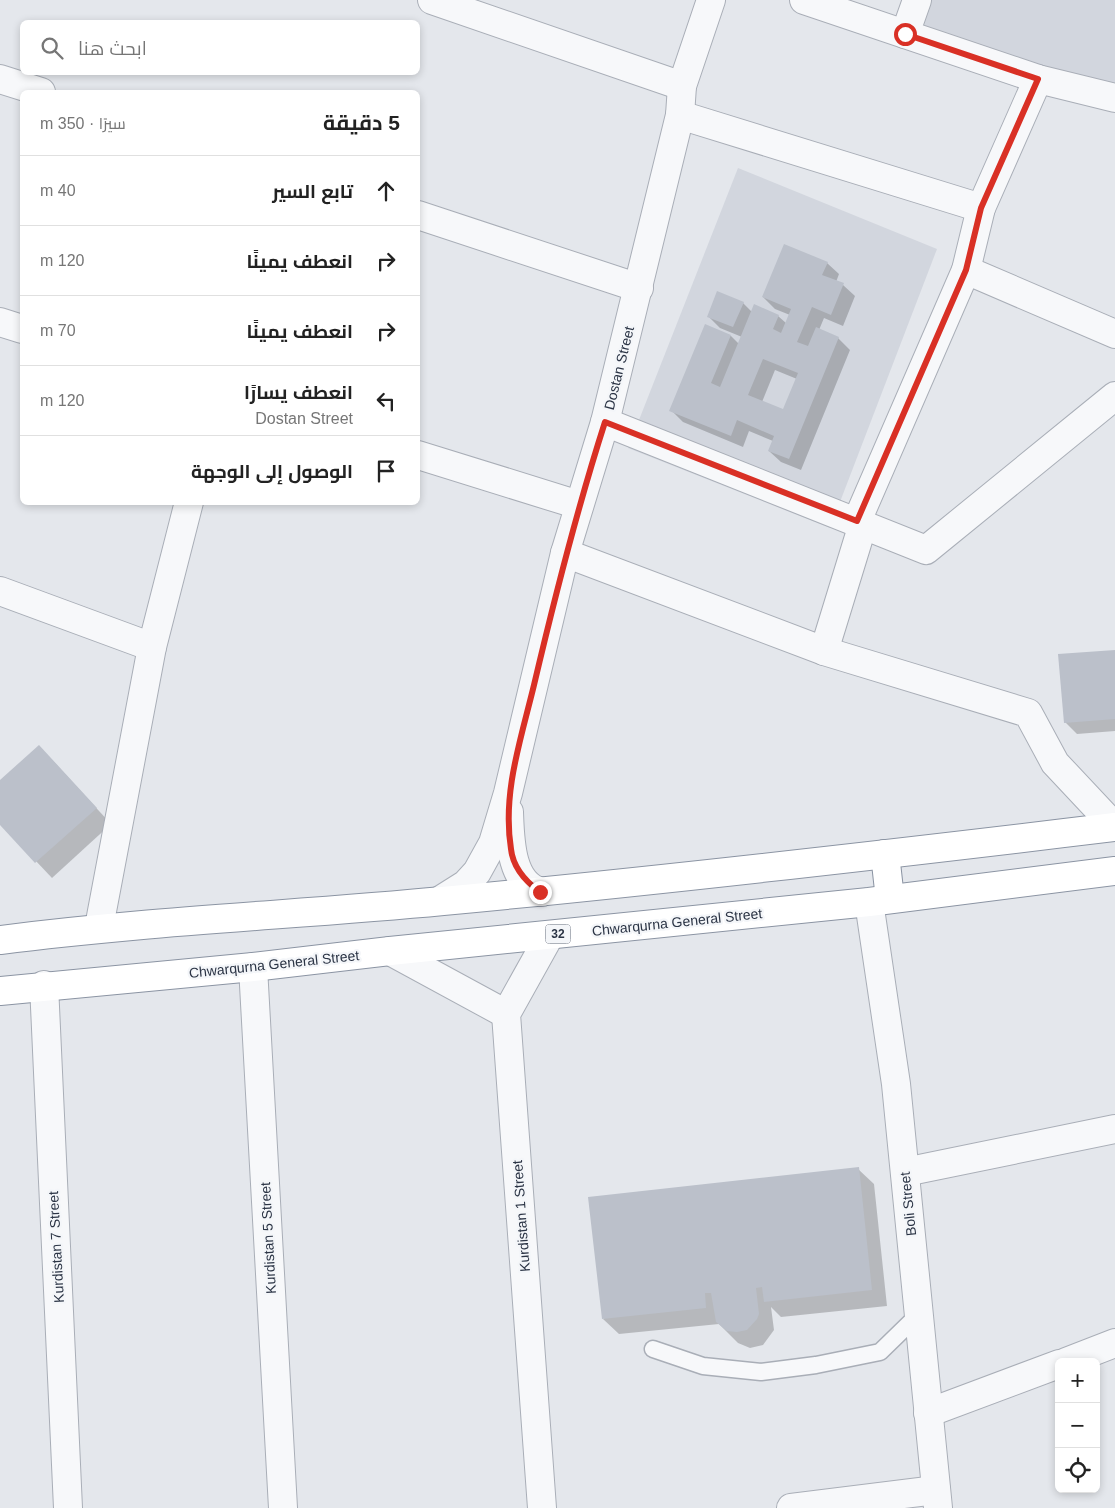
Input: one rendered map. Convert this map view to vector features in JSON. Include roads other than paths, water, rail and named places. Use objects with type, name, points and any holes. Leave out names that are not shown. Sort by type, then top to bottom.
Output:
[{"type":"highway","points":[[0,940],[99,927],[439,901],[716,875],[1115,827]]},
{"type":"highway","points":[[880,901],[885,854]]},
{"type":"highway","name":"Chwarqurna General Street","points":[[0,991],[44,985],[254,967],[390,951],[880,901],[1115,871]]},
{"type":"street","points":[[432,0],[682,86]]},
{"type":"street","name":"Dostan Street","points":[[439,901],[466,884],[477,872],[493,843],[508,793],[566,553],[605,422],[639,288],[680,115],[682,86],[711,0]]},
{"type":"street","points":[[804,0],[1038,79],[1115,98]]},
{"type":"street","points":[[905,34],[917,0]]},
{"type":"street","points":[[0,79],[35,90]]},
{"type":"street","points":[[824,652],[860,523],[966,270],[981,208],[1038,79]]},
{"type":"street","points":[[680,115],[981,208]]},
{"type":"street","points":[[420,216],[639,288]]},
{"type":"street","points":[[966,270],[1115,334]]},
{"type":"street","points":[[0,322],[20,328]]},
{"type":"street","points":[[605,422],[926,550],[1115,396]]},
{"type":"street","points":[[420,457],[579,505]]},
{"type":"street","points":[[99,927],[152,647],[188,505]]},
{"type":"street","points":[[566,553],[824,652],[1028,713],[1055,762],[1115,827]]},
{"type":"street","points":[[0,590],[152,647]]},
{"type":"street","name":"Dostan Street","points":[[508,793],[510,849],[514,861],[528,883],[542,892]]},
{"type":"street","name":"Boli Street","points":[[880,901],[904,1172],[937,1499]]},
{"type":"street","points":[[390,951],[506,1014],[550,935]]},
{"type":"street","name":"Kurdistan 5 Street","points":[[254,967],[282,1508]]},
{"type":"street","name":"Kurdistan 7 Street","points":[[44,985],[64,1507]]},
{"type":"street","name":"Kurdistan 1 Street","points":[[506,1014],[542,1508]]},
{"type":"street","points":[[904,1172],[1115,1130]]},
{"type":"street","points":[[1076,1358],[1115,1343]]},
{"type":"street","points":[[928,1413],[1055,1365]]},
{"type":"street","points":[[791,1508],[937,1499]]},
{"type":"lane","points":[[652,1349],[703,1366],[761,1372],[816,1365],[880,1352],[918,1316]]}]
